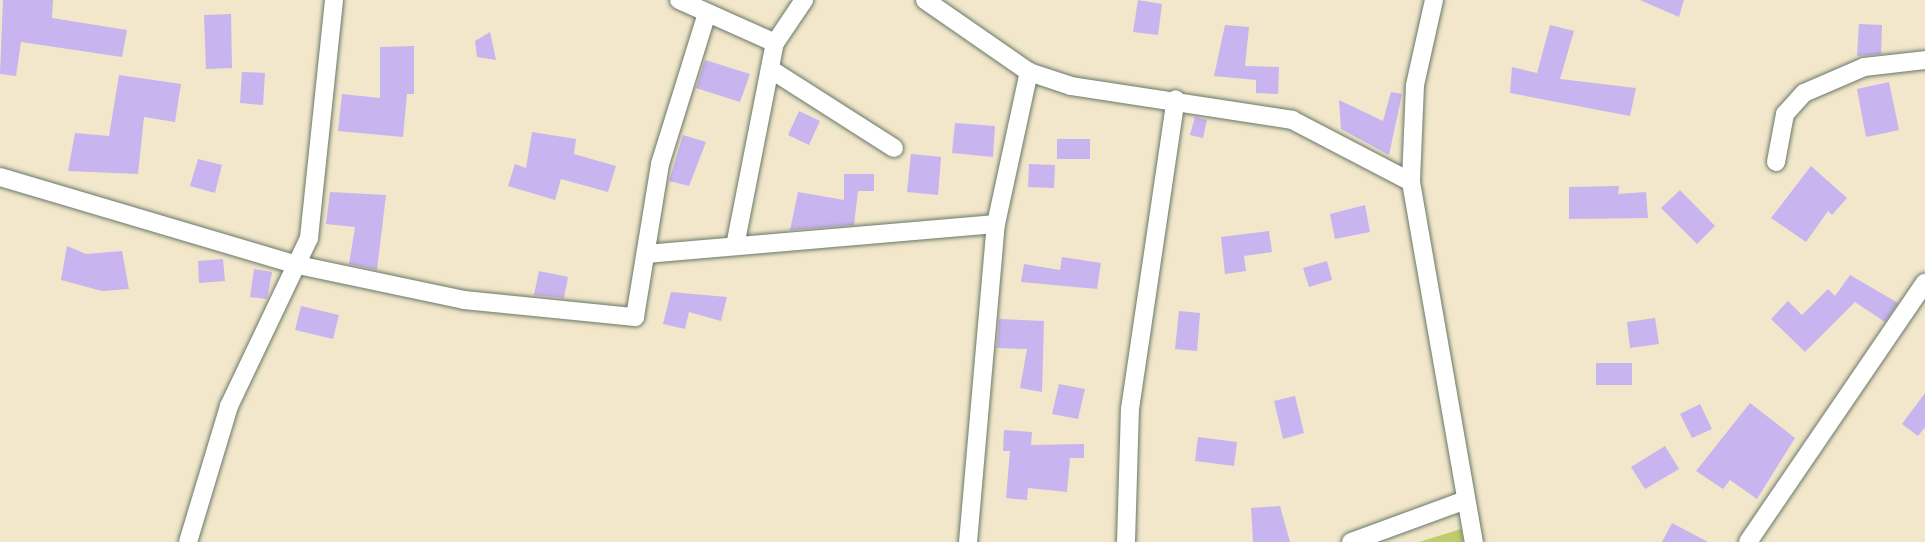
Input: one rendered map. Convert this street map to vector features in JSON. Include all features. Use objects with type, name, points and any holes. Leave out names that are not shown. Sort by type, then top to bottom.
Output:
[{"type":"street","points":[[188,542],[229,406],[298,265],[312,217],[334,0]]},
{"type":"street","points":[[679,0],[775,43]]},
{"type":"street","points":[[735,246],[775,43],[804,0]]},
{"type":"street","points":[[925,0],[1029,72],[1071,86],[1176,99],[1292,120],[1411,182]]},
{"type":"street","points":[[1434,0],[1415,85],[1411,182],[1474,542]]},
{"type":"street","points":[[0,177],[298,265],[464,300],[635,317],[660,164],[707,13]]},
{"type":"street","points":[[1776,162],[1785,114],[1804,93],[1864,67],[1925,60]]},
{"type":"street","points":[[770,69],[894,148]]},
{"type":"street","points":[[968,542],[996,224],[1029,72]]},
{"type":"street","points":[[1126,542],[1130,410],[1176,99]]},
{"type":"street","points":[[646,254],[996,224]]},
{"type":"street","points":[[1748,542],[1925,283]]},
{"type":"street","points":[[1350,542],[1466,500]]},
{"type":"green space","points":[[1461,529],[1463,542],[1419,542]]},
{"type":"building","points":[[3,0],[53,0],[52,18],[127,30],[122,57],[21,42],[16,76],[0,74]]},
{"type":"building","points":[[1138,0],[1162,4],[1158,35],[1133,32]]},
{"type":"building","points":[[1640,0],[1684,0],[1679,17]]},
{"type":"building","points":[[231,14],[232,68],[206,69],[204,15]]},
{"type":"building","points":[[1859,24],[1882,25],[1881,54],[1857,56]]},
{"type":"building","points":[[1225,25],[1249,27],[1245,66],[1279,67],[1278,94],[1256,93],[1256,80],[1214,76]]},
{"type":"building","points":[[1550,25],[1574,31],[1560,79],[1636,88],[1630,116],[1510,93],[1512,67],[1537,73]]},
{"type":"building","points":[[490,32],[496,60],[477,57],[475,41]]},
{"type":"building","points":[[414,46],[414,94],[407,94],[403,137],[338,131],[342,94],[380,98],[380,47]]},
{"type":"building","points":[[705,60],[750,74],[740,102],[696,88]]},
{"type":"building","points":[[242,72],[265,73],[263,105],[240,103]]},
{"type":"building","points":[[119,75],[181,84],[175,122],[144,117],[138,174],[68,171],[75,133],[109,136]]},
{"type":"building","points":[[1889,82],[1899,130],[1866,137],[1857,89]]},
{"type":"building","points":[[1391,92],[1402,94],[1389,155],[1341,129],[1339,100],[1383,121]]},
{"type":"building","points":[[799,111],[820,121],[809,145],[788,135]]},
{"type":"building","points":[[1195,117],[1207,120],[1203,138],[1190,135]]},
{"type":"building","points":[[955,123],[995,126],[993,157],[952,153]]},
{"type":"building","points":[[532,132],[576,139],[574,154],[616,166],[608,192],[561,179],[555,200],[508,186],[515,164],[526,168]]},
{"type":"building","points":[[683,135],[706,142],[689,186],[669,181]]},
{"type":"building","points":[[1057,139],[1090,139],[1090,159],[1057,159]]},
{"type":"building","points":[[911,154],[941,157],[938,195],[907,192]]},
{"type":"building","points":[[198,159],[222,165],[215,193],[190,186]]},
{"type":"building","points":[[1029,164],[1055,165],[1054,188],[1028,187]]},
{"type":"building","points":[[1811,166],[1847,198],[1832,215],[1828,211],[1806,242],[1771,218]]},
{"type":"building","points":[[844,174],[874,174],[874,191],[858,191],[854,225],[790,230],[798,192],[844,200]]},
{"type":"building","points":[[1619,186],[1618,194],[1646,192],[1648,218],[1569,219],[1569,187]]},
{"type":"building","points":[[1680,190],[1715,226],[1697,244],[1661,208]]},
{"type":"building","points":[[330,192],[386,195],[377,270],[349,264],[355,227],[326,224]]},
{"type":"building","points":[[1365,205],[1370,232],[1335,239],[1330,214]]},
{"type":"building","points":[[1269,231],[1272,252],[1244,256],[1246,271],[1225,274],[1221,237]]},
{"type":"building","points":[[67,246],[86,254],[122,251],[129,289],[102,291],[61,280]]},
{"type":"building","points":[[1062,257],[1101,263],[1097,289],[1021,282],[1024,264],[1060,270]]},
{"type":"building","points":[[223,259],[225,281],[199,283],[198,261]]},
{"type":"building","points":[[1327,261],[1332,280],[1309,287],[1303,268]]},
{"type":"building","points":[[254,269],[272,272],[267,299],[250,297]]},
{"type":"building","points":[[539,271],[568,277],[564,298],[534,295]]},
{"type":"building","points":[[1850,275],[1898,303],[1885,322],[1855,302],[1805,352],[1771,319],[1788,301],[1802,315],[1828,289],[1835,296]]},
{"type":"building","points":[[671,292],[727,297],[721,321],[689,312],[685,329],[663,324]]},
{"type":"building","points":[[301,306],[339,315],[333,339],[295,330]]},
{"type":"building","points":[[1179,311],[1200,313],[1197,351],[1175,349]]},
{"type":"building","points":[[1655,318],[1659,344],[1630,348],[1627,322]]},
{"type":"building","points":[[999,319],[1044,321],[1042,392],[1020,388],[1027,349],[997,348]]},
{"type":"building","points":[[1596,363],[1632,363],[1632,385],[1596,385]]},
{"type":"building","points":[[1059,384],[1085,389],[1078,419],[1052,414]]},
{"type":"building","points":[[1925,393],[1925,427],[1918,436],[1902,424]]},
{"type":"building","points":[[1295,396],[1304,433],[1283,439],[1274,401]]},
{"type":"building","points":[[1750,403],[1795,438],[1757,499],[1730,480],[1723,489],[1696,471]]},
{"type":"building","points":[[1700,404],[1712,429],[1692,438],[1680,414]]},
{"type":"building","points":[[1004,430],[1032,432],[1031,445],[1084,444],[1084,458],[1070,458],[1067,492],[1028,488],[1027,500],[1006,498],[1010,451],[1003,451]]},
{"type":"building","points":[[1198,437],[1237,442],[1234,466],[1195,461]]},
{"type":"building","points":[[1665,446],[1679,469],[1645,489],[1631,467]]},
{"type":"building","points":[[1280,506],[1290,542],[1253,542],[1251,508]]},
{"type":"building","points":[[1672,523],[1708,542],[1662,542]]}]
